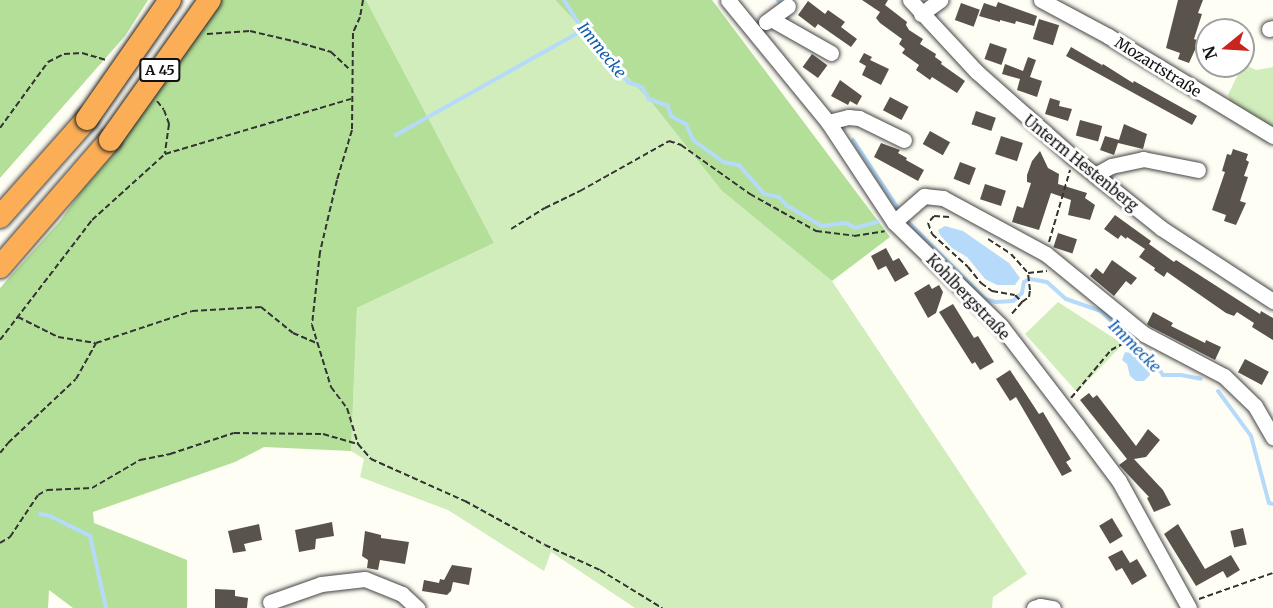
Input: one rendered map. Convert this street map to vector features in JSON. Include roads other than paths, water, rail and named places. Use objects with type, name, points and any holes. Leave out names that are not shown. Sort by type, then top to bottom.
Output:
[{"type":"highway","name":"A 45","points":[[0,217],[87,119],[170,0]]},
{"type":"highway","name":"A 45","points":[[0,267],[110,140],[210,0]]},
{"type":"street","name":"Kohlbergstraße","points":[[728,0],[828,122],[897,225],[1001,326],[1119,481],[1188,605]]},
{"type":"street","name":"Unterm Hestenberg","points":[[910,0],[921,14],[1009,102],[1074,158],[1161,228],[1273,301]]},
{"type":"street","points":[[921,14],[940,0]]},
{"type":"street","name":"Mozartstraße","points":[[1041,0],[1108,36],[1273,136]]},
{"type":"street","points":[[753,29],[788,6]]},
{"type":"street","points":[[771,19],[831,53]]},
{"type":"street","points":[[828,122],[848,117],[859,118],[904,140]]},
{"type":"street","points":[[1095,175],[1111,166],[1143,159],[1198,170]]},
{"type":"street","points":[[897,225],[924,196],[943,198],[1046,254],[1143,334],[1224,376],[1255,406],[1273,437]]},
{"type":"street","points":[[270,602],[321,584],[365,579],[402,594],[417,608]]},
{"type":"street","points":[[1034,608],[1040,606],[1053,608]]},
{"type":"water","points":[[945,226],[963,231],[1009,263],[1020,278],[1015,285],[997,285],[985,279],[967,257],[952,248],[940,235],[938,230]]},
{"type":"water","points":[[1125,352],[1131,353],[1149,368],[1150,375],[1144,381],[1136,381],[1130,376],[1127,364],[1122,360]]},
{"type":"waterway","name":"Immecke","points":[[564,0],[583,30],[597,42],[628,82],[642,87],[649,99],[668,106],[671,116],[686,124],[693,140],[723,162],[739,165],[764,194],[779,197],[786,205],[822,226],[846,223],[855,228],[877,222]]},
{"type":"waterway","points":[[396,135],[583,30]]},
{"type":"waterway","points":[[853,140],[897,207]]},
{"type":"waterway","name":"Immecke","points":[[908,222],[985,299],[996,302],[1013,301],[1022,293],[1024,282],[1030,279],[1047,282],[1066,299],[1101,311],[1154,362],[1163,375],[1181,375],[1201,379]]},
{"type":"waterway","name":"Immecke","points":[[1218,391],[1251,436],[1269,503],[1273,504]]},
{"type":"waterway","points":[[40,514],[50,516],[90,536],[106,608]]}]
